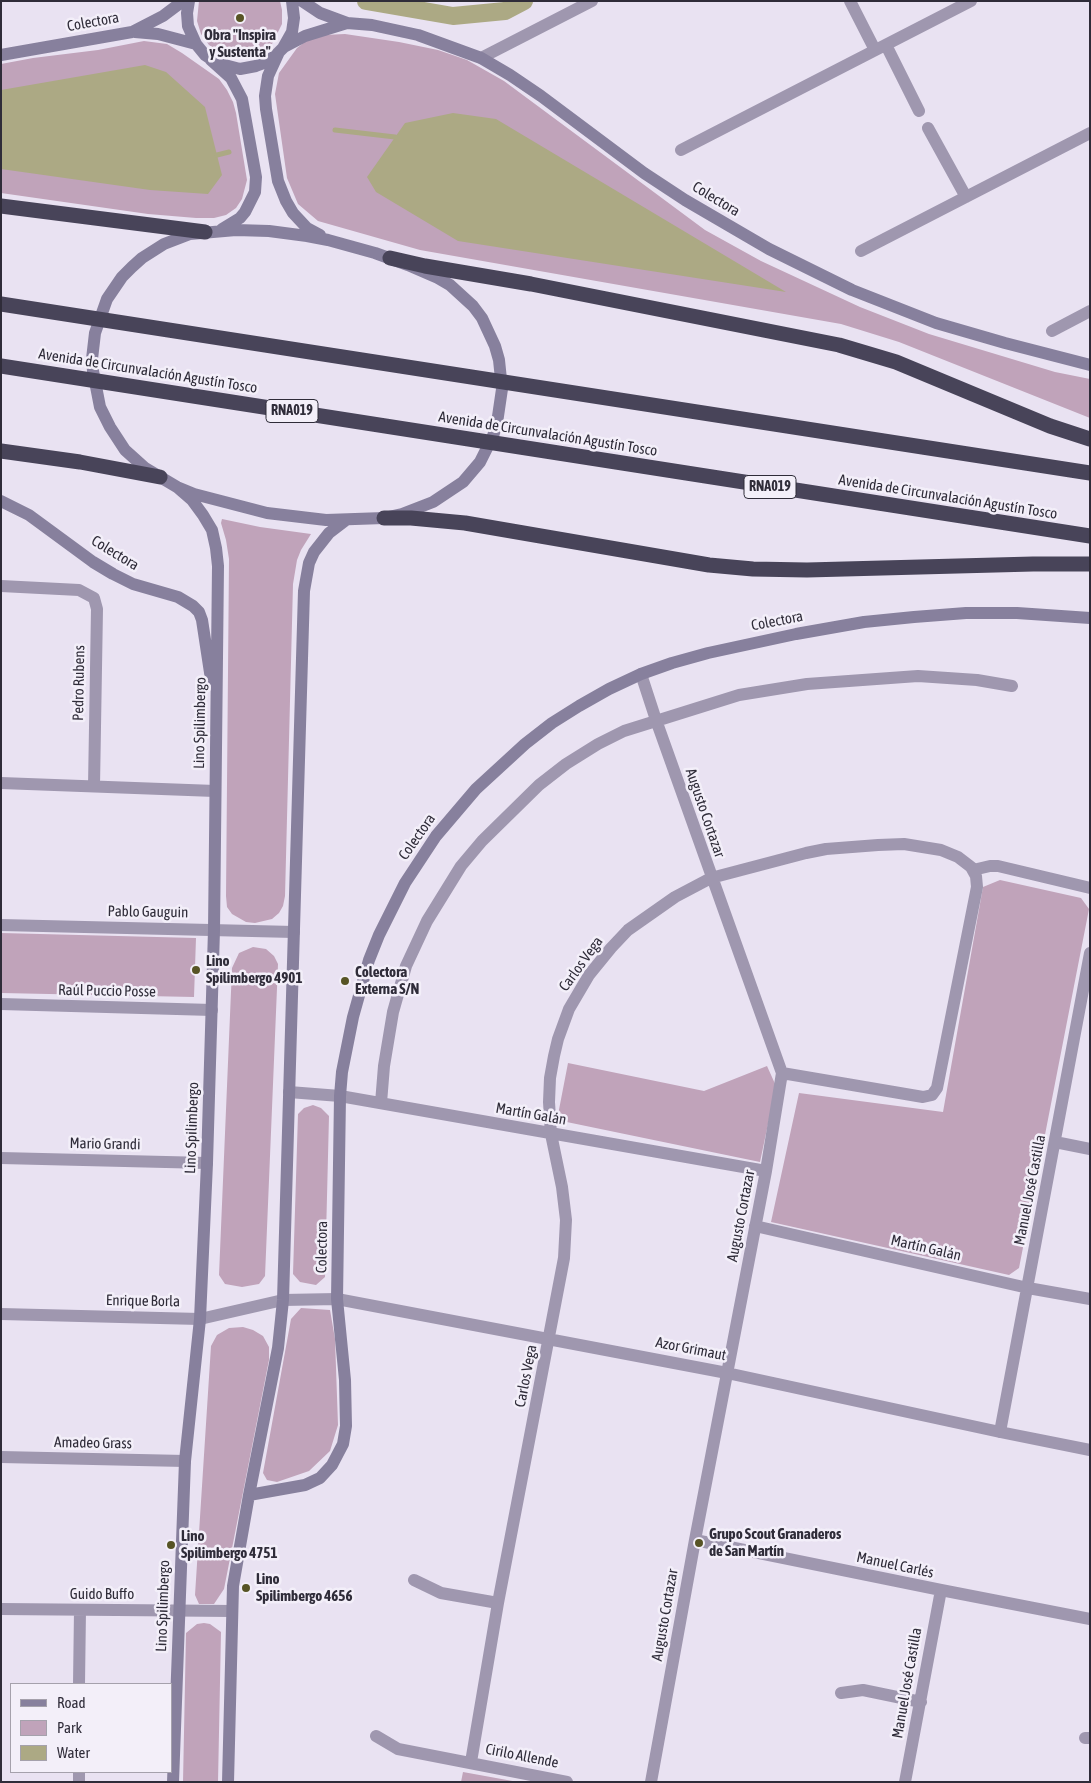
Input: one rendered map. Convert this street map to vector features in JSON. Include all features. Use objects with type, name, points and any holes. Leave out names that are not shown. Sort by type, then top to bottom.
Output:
[{"type":"highway","points":[[1,206],[213,231]]},
{"type":"highway","points":[[390,258],[434,268],[531,284],[801,336],[848,347],[896,362],[1042,422],[1090,439]]},
{"type":"highway","points":[[1,304],[1090,473]]},
{"type":"highway","name":"Avenida de Circunvalación Agustín Tosco","points":[[1,366],[1090,536]]},
{"type":"highway","points":[[1,452],[95,465],[160,478]]},
{"type":"highway","points":[[384,518],[411,518],[465,523],[708,565],[753,570],[859,570],[1090,564]]},
{"type":"main road","name":"Colectora","points":[[1,55],[132,32],[163,16],[183,1]]},
{"type":"main road","points":[[189,1],[187,13],[188,26],[196,44],[231,78],[242,99],[256,177],[253,199],[245,212],[240,218],[213,231]]},
{"type":"main road","points":[[292,1],[294,18],[292,32],[268,76],[266,109],[280,187],[289,207],[307,228],[328,240]]},
{"type":"main road","name":"Colectora","points":[[302,1],[320,13],[347,23],[372,25],[418,35],[481,58],[518,80],[644,173],[685,200],[735,230],[852,290],[936,323],[1090,365]]},
{"type":"main road","name":"Colectora","points":[[281,50],[305,36],[347,23]]},
{"type":"main road","points":[[132,32],[158,34],[196,44]]},
{"type":"main road","points":[[211,60],[232,68],[248,68],[264,63],[281,50]]},
{"type":"main road","points":[[213,231],[269,231],[328,240],[390,258],[438,278],[450,285],[473,306],[489,331],[495,346],[502,388],[497,423],[493,436],[472,472],[462,482],[433,502],[402,514],[384,518],[326,520],[267,513],[212,500],[177,487],[145,468],[125,450],[105,418],[97,395],[93,372],[92,359],[95,333],[108,299],[122,277],[142,258],[164,244],[190,234],[213,231]]},
{"type":"main road","name":"Lino Spilimbergo","points":[[173,1782],[185,1461],[200,1319],[207,1162],[214,930],[218,566],[212,530],[192,500],[177,487]]},
{"type":"main road","name":"Colectora","points":[[1,501],[30,515],[93,562],[123,580],[178,597],[199,612],[202,620],[216,721]]},
{"type":"main road","points":[[228,1782],[232,1611],[235,1578],[278,1348],[283,1300],[304,591],[309,563],[321,542],[346,520]]},
{"type":"main road","name":"Colectora","points":[[249,1495],[305,1485],[320,1478],[332,1465],[342,1444],[346,1426],[345,1380],[337,1299],[340,1096],[342,1072],[352,1016],[369,960],[382,928],[405,883],[436,836],[476,788],[524,744],[552,723],[609,689],[641,674],[672,663],[716,651],[864,622],[966,613],[1017,613],[1090,618]]},
{"type":"street","points":[[481,58],[592,1]]},
{"type":"street","points":[[850,1],[919,111]]},
{"type":"street","points":[[681,150],[971,1]]},
{"type":"street","points":[[928,128],[966,197]]},
{"type":"street","points":[[861,251],[1090,133]]},
{"type":"street","points":[[1052,331],[1090,311]]},
{"type":"street","name":"Pedro Rubens","points":[[1,586],[79,590],[94,598],[97,609],[94,786]]},
{"type":"street","name":"Augusto Cortazar","points":[[641,674],[711,878],[782,1073],[766,1171],[650,1782]]},
{"type":"street","points":[[381,1103],[384,1066],[392,1021],[406,966],[427,921],[461,866],[482,841],[539,785],[566,764],[598,744],[624,732],[656,720],[739,696],[816,683],[918,676],[977,680],[1012,686]]},
{"type":"street","points":[[1,783],[215,791]]},
{"type":"street","name":"Carlos Vega","points":[[471,1762],[498,1603],[550,1339],[566,1240],[562,1187],[551,1134],[549,1102],[550,1078],[558,1039],[569,1010],[590,975],[628,930],[675,897],[711,878],[826,849],[904,844],[941,850],[958,857],[973,870]]},
{"type":"street","points":[[782,1073],[923,1097],[932,1095],[937,1088],[977,887],[976,876],[973,870],[998,866],[1090,888]]},
{"type":"street","name":"Pablo Gauguin","points":[[1,925],[294,932]]},
{"type":"street","name":"Manuel José Castilla","points":[[1000,1432],[1055,1142],[1086,993],[1090,953]]},
{"type":"street","name":"Raúl Puccio Posse","points":[[1,1004],[212,1010]]},
{"type":"street","name":"Martín Galán","points":[[289,1092],[340,1096],[766,1171]]},
{"type":"street","points":[[1055,1142],[1090,1148]]},
{"type":"street","name":"Mario Grandi","points":[[1,1158],[207,1162]]},
{"type":"street","name":"Martín Galán","points":[[755,1226],[1028,1288],[1090,1299]]},
{"type":"street","name":"Azor Grimaut","points":[[283,1300],[337,1299],[727,1373],[1090,1450]]},
{"type":"street","name":"Enrique Borla","points":[[1,1314],[200,1319],[283,1300]]},
{"type":"street","name":"Amadeo Grass","points":[[1,1457],[185,1461]]},
{"type":"street","name":"Manuel Carlés","points":[[695,1540],[1090,1619]]},
{"type":"street","points":[[414,1580],[441,1593],[498,1603]]},
{"type":"street","name":"Manuel José Castilla","points":[[905,1782],[941,1590]]},
{"type":"street","name":"Guido Buffo","points":[[1,1609],[232,1611]]},
{"type":"street","points":[[79,1683],[80,1610]]},
{"type":"street","points":[[841,1694],[863,1690],[921,1702]]},
{"type":"street","name":"Cirilo Allende","points":[[376,1736],[398,1749],[567,1782]]},
{"type":"green space","points":[[199,1],[280,1],[282,24],[272,44],[260,53],[247,58],[226,56],[209,45],[201,34],[197,21]]},
{"type":"green space","points":[[345,34],[438,50],[467,60],[504,81],[705,230],[761,261],[860,307],[929,334],[1055,372],[1090,379],[1090,418],[899,342],[841,324],[420,250],[318,221],[298,204],[287,178],[275,94],[279,73],[297,48],[306,41],[324,35]]},
{"type":"green space","points":[[144,41],[167,44],[219,79],[227,90],[236,113],[247,180],[242,199],[236,208],[226,215],[214,218],[196,218],[148,214],[1,193],[1,64],[98,50]]},
{"type":"green space","points":[[222,519],[260,527],[311,534],[297,560],[293,584],[285,896],[279,913],[272,919],[255,923],[246,922],[232,914],[227,907],[226,896],[229,559],[221,523]]},
{"type":"green space","points":[[1000,880],[1081,898],[1089,909],[1019,1268],[1009,1275],[771,1222],[799,1093],[943,1112],[983,887]]},
{"type":"green space","points":[[1,933],[196,938],[194,997],[1,993]]},
{"type":"green space","points":[[253,947],[266,949],[274,956],[278,964],[265,1276],[259,1284],[242,1287],[225,1284],[219,1275],[232,968],[239,953]]},
{"type":"green space","points":[[568,1063],[704,1091],[767,1066],[776,1086],[760,1162],[557,1120]]},
{"type":"green space","points":[[313,1105],[321,1108],[329,1116],[325,1277],[316,1285],[300,1282],[293,1274],[298,1114],[304,1108]]},
{"type":"green space","points":[[301,1308],[330,1310],[335,1339],[338,1425],[330,1451],[309,1471],[277,1482],[267,1480],[263,1473],[291,1319]]},
{"type":"green space","points":[[243,1327],[263,1336],[269,1347],[269,1360],[224,1589],[214,1604],[199,1604],[195,1595],[211,1346],[217,1335],[229,1328]]},
{"type":"green space","points":[[197,1624],[210,1624],[221,1632],[218,1782],[183,1782],[186,1633]]},
{"type":"green space","points":[[463,1772],[518,1782],[461,1782]]},
{"type":"water","points":[[145,65],[166,72],[205,107],[222,175],[208,194],[150,190],[1,169],[1,90]]},
{"type":"water","points":[[453,113],[496,119],[786,292],[458,241],[376,192],[367,177],[405,123]]},
{"type":"waterway","points":[[366,1],[453,16],[505,11],[524,1]]},
{"type":"waterway","points":[[335,130],[395,137]]},
{"type":"waterway","points":[[217,155],[229,152]]},
{"type":"place","name":"Obra \"Inspira y Sustenta\"","points":[[240,18]]},
{"type":"place","name":"Lino Spilimbergo 4901","points":[[196,970]]},
{"type":"place","name":"Colectora Externa S/N","points":[[345,981]]},
{"type":"place","name":"Grupo Scout Granaderos de San Martín","points":[[699,1543]]},
{"type":"place","name":"Lino Spilimbergo 4751","points":[[171,1545]]},
{"type":"place","name":"Lino Spilimbergo 4656","points":[[246,1588]]}]
